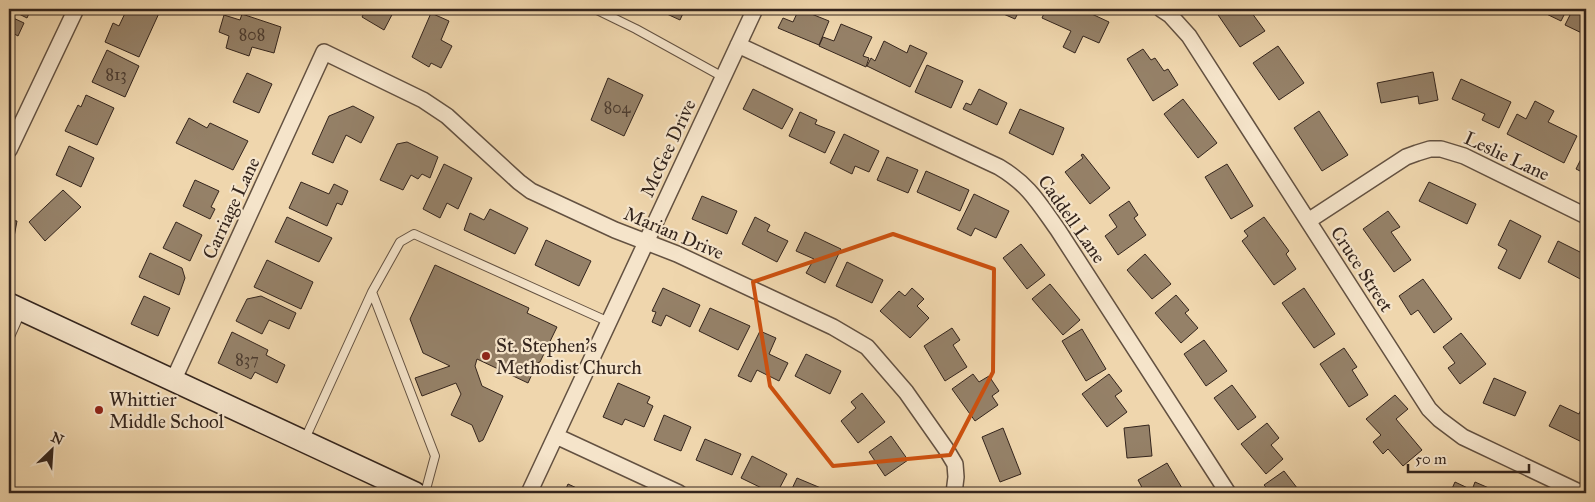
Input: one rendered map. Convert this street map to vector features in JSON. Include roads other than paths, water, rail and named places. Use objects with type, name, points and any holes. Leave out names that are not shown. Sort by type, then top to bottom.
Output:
[{"type":"street","points":[[9,150],[76,9]]},
{"type":"street","name":"McGee Drive","points":[[529,493],[755,9]]},
{"type":"street","name":"Cruce Street","points":[[1161,9],[1170,15],[1189,36],[1419,395],[1439,419],[1463,437],[1581,493]]},
{"type":"street","name":"Caddell Lane","points":[[738,45],[991,163],[1023,183],[1058,230],[1228,493]]},
{"type":"street","name":"Marian Drive","points":[[324,52],[435,107],[519,182],[531,190],[598,223],[677,254],[825,323],[867,347],[906,392],[955,464],[954,493]]},
{"type":"street","name":"Carriage Lane","points":[[173,381],[324,52]]},
{"type":"street","name":"Leslie Lane","points":[[1308,221],[1406,157],[1430,149],[1451,151],[1464,156],[1586,216]]},
{"type":"street","points":[[15,307],[416,493]]},
{"type":"street","points":[[556,436],[679,493]]},
{"type":"lane","points":[[595,9],[636,29],[723,77]]},
{"type":"lane","points":[[304,441],[372,292],[400,242],[414,234],[609,322]]},
{"type":"lane","points":[[372,292],[435,456],[425,493]]},
{"type":"lane","points":[[9,339],[15,307]]},
{"type":"place","name":"St. Stephen's Methodist Church","points":[[486,356]]},
{"type":"place","name":"Whittier Middle School","points":[[99,410]]}]
